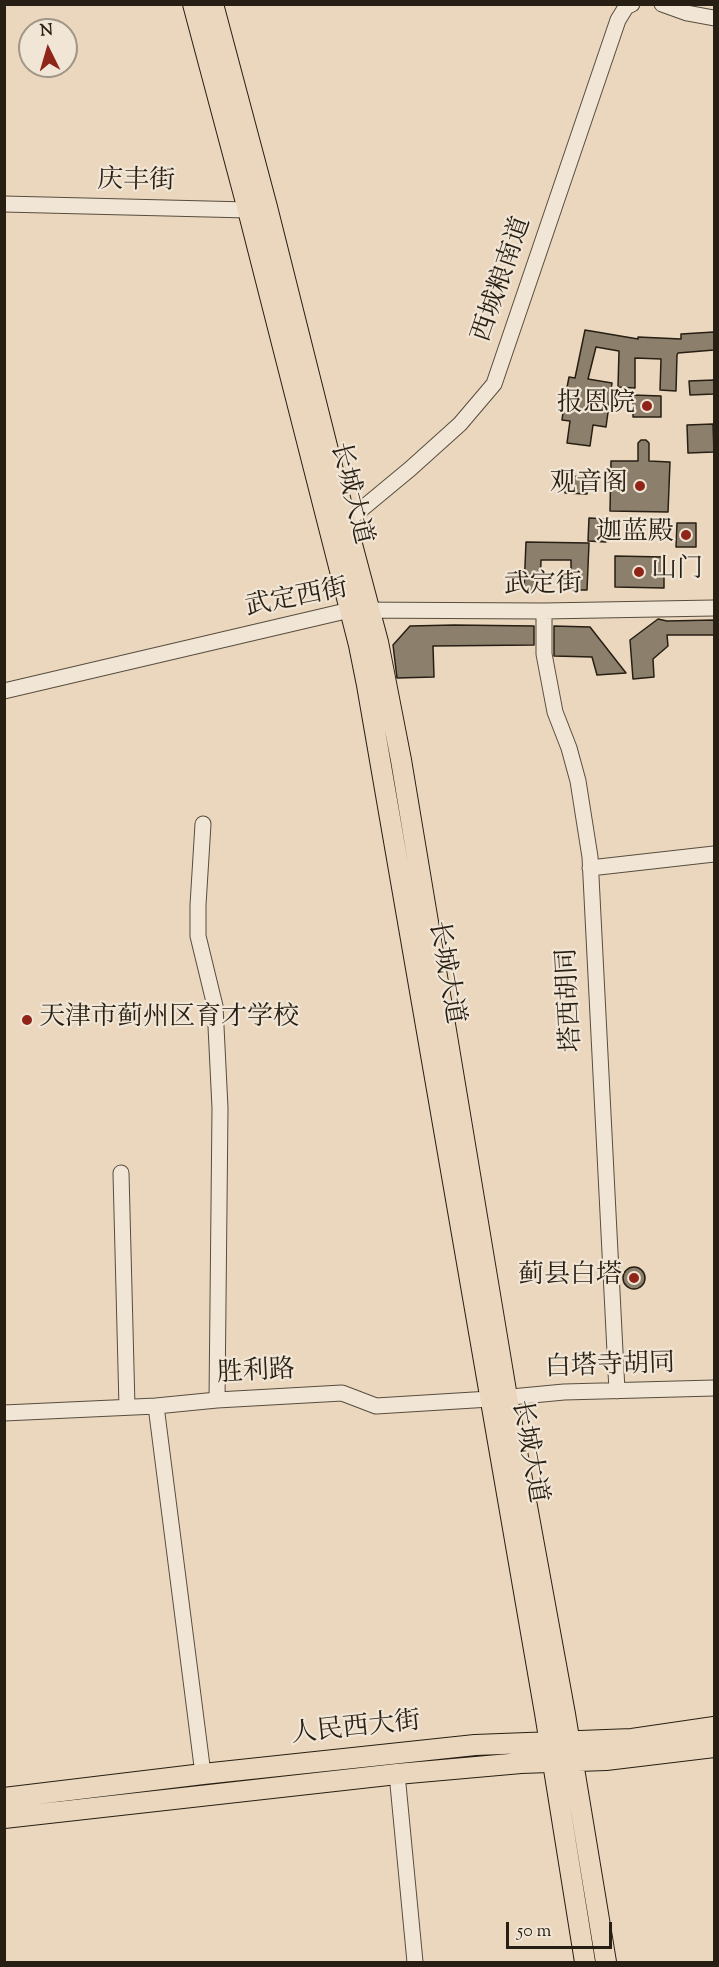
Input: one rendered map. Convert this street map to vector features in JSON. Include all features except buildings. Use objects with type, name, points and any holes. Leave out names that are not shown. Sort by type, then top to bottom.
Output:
[{"type":"main road","name":"长城大道","points":[[193,4],[258,209],[371,611],[401,760],[498,1398]]},
{"type":"main road","name":"长城大道","points":[[213,4],[368,685],[560,1741],[573,1762],[606,1962]]},
{"type":"main road","name":"人民西大街","points":[[4,1798],[475,1745],[632,1739],[714,1727]]},
{"type":"main road","name":"长城大道","points":[[560,1741],[552,1763],[585,1962]]},
{"type":"main road","name":"人民西大街","points":[[4,1818],[398,1773],[475,1766],[635,1758],[714,1747]]},
{"type":"street","name":"西城粮南道","points":[[346,522],[460,424],[494,384],[618,20],[626,7],[632,4]]},
{"type":"street","points":[[662,4],[714,18]]},
{"type":"street","name":"庆丰街","points":[[4,204],[258,209]]},
{"type":"street","name":"武定街","points":[[371,611],[714,608]]},
{"type":"street","name":"武定西街","points":[[4,691],[371,611]]},
{"type":"street","name":"塔西胡同","points":[[544,611],[544,654],[555,712],[569,748],[578,781],[590,856],[617,1391]]},
{"type":"street","name":"武定西街","points":[[4,700],[352,615]]},
{"type":"street","points":[[203,824],[198,936],[215,1006],[220,1108],[217,1400]]},
{"type":"street","points":[[590,868],[714,854]]},
{"type":"street","points":[[121,1173],[127,1407]]},
{"type":"street","name":"白塔寺胡同","points":[[498,1398],[564,1392],[714,1388]]},
{"type":"street","name":"胜利路","points":[[4,1413],[156,1406],[342,1393],[376,1406],[498,1398]]},
{"type":"street","points":[[156,1406],[203,1774]]},
{"type":"street","points":[[398,1773],[416,1962]]},
{"type":"place","name":"报恩院","points":[[647,406]]},
{"type":"place","name":"观音阁","points":[[640,486]]},
{"type":"place","name":"迦蓝殿","points":[[686,535]]},
{"type":"place","name":"山门","points":[[639,572]]},
{"type":"place","name":"天津市蓟州区育才学校","points":[[27,1020]]},
{"type":"place","name":"蓟县白塔","points":[[634,1278]]}]
